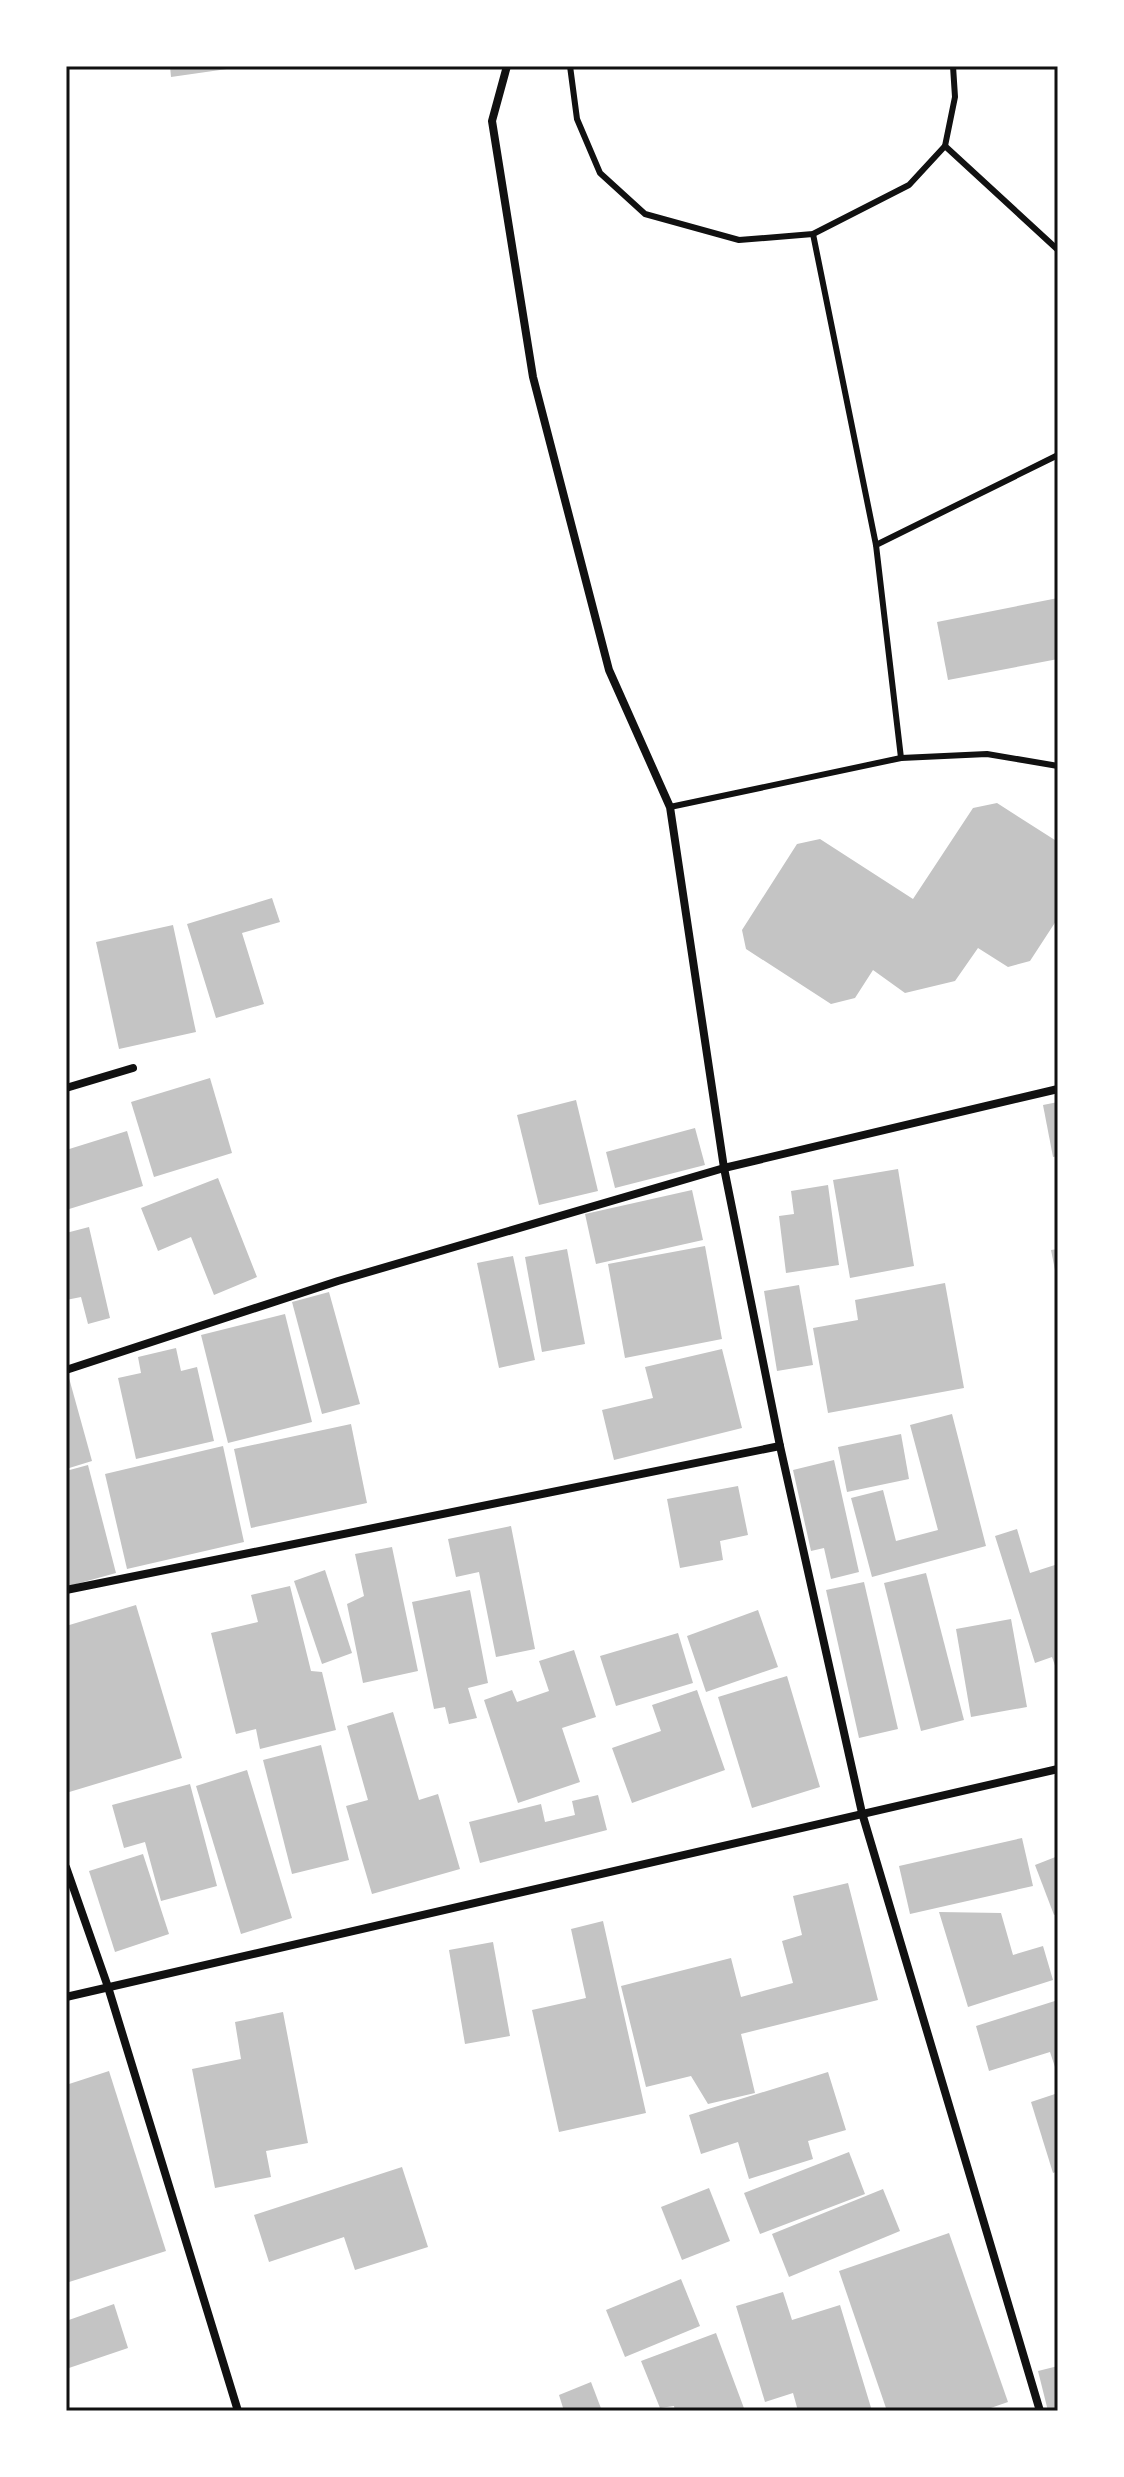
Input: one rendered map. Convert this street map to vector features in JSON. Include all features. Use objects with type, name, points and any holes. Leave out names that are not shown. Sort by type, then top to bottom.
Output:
[{"type":"street","points":[[507,66],[492,121],[533,377],[609,670],[670,807],[724,1168],[780,1446],[862,1813],[1040,2411]]},
{"type":"street","points":[[66,1088],[133,1068]]},
{"type":"street","points":[[66,1370],[338,1281],[724,1168],[1058,1089]]},
{"type":"street","points":[[66,1590],[780,1446]]},
{"type":"street","points":[[66,1997],[1058,1769]]},
{"type":"street","points":[[66,1867],[108,1987],[238,2411]]},
{"type":"lane","points":[[570,66],[577,119],[600,173],[645,214],[739,240],[813,234],[909,185],[945,146],[955,97],[953,66]]},
{"type":"lane","points":[[945,146],[1058,250]]},
{"type":"lane","points":[[813,234],[876,545],[901,758]]},
{"type":"lane","points":[[876,545],[1058,455]]},
{"type":"lane","points":[[670,807],[901,758],[987,754],[1058,766]]},
{"type":"building","points":[[170,66],[234,66],[234,68],[171,77]]},
{"type":"building","points":[[1058,598],[1058,659],[948,680],[937,622]]},
{"type":"building","points":[[997,803],[1058,842],[1058,918],[1030,961],[1008,967],[978,948],[955,981],[905,993],[873,970],[855,998],[831,1004],[746,949],[742,930],[797,844],[820,839],[913,899],[973,808]]},
{"type":"building","points":[[272,898],[280,922],[242,933],[264,1004],[216,1018],[187,924]]},
{"type":"building","points":[[173,925],[196,1032],[119,1049],[96,942]]},
{"type":"building","points":[[210,1078],[232,1153],[154,1177],[131,1102]]},
{"type":"building","points":[[576,1100],[598,1191],[539,1205],[517,1115]]},
{"type":"building","points":[[1058,1102],[1058,1156],[1053,1157],[1043,1105]]},
{"type":"building","points":[[695,1128],[705,1165],[615,1188],[606,1152]]},
{"type":"building","points":[[127,1131],[143,1186],[66,1210],[66,1150]]},
{"type":"building","points":[[898,1169],[914,1266],[850,1278],[833,1180]]},
{"type":"building","points":[[218,1178],[257,1277],[214,1295],[191,1237],[158,1251],[141,1208]]},
{"type":"building","points":[[828,1185],[839,1265],[786,1273],[779,1216],[794,1214],[791,1191]]},
{"type":"building","points":[[692,1190],[703,1240],[596,1264],[585,1214]]},
{"type":"building","points":[[89,1227],[110,1318],[88,1324],[81,1297],[66,1300],[66,1233]]},
{"type":"building","points":[[705,1246],[722,1339],[625,1358],[608,1264]]},
{"type":"building","points":[[567,1249],[585,1344],[542,1352],[525,1257]]},
{"type":"building","points":[[1058,1249],[1058,1279],[1057,1280],[1051,1250]]},
{"type":"building","points":[[513,1256],[535,1360],[499,1368],[477,1263]]},
{"type":"building","points":[[945,1283],[964,1388],[828,1413],[813,1328],[858,1320],[855,1300]]},
{"type":"building","points":[[799,1285],[813,1365],[777,1371],[764,1291]]},
{"type":"building","points":[[329,1292],[360,1404],[322,1414],[292,1302]]},
{"type":"building","points":[[285,1314],[312,1422],[228,1443],[201,1335]]},
{"type":"building","points":[[176,1348],[181,1371],[197,1367],[214,1441],[136,1459],[118,1378],[141,1373],[138,1357]]},
{"type":"building","points":[[722,1349],[742,1428],[614,1460],[602,1410],[653,1398],[645,1367]]},
{"type":"building","points":[[69,1378],[92,1461],[66,1469],[66,1379]]},
{"type":"building","points":[[952,1414],[986,1546],[872,1577],[851,1498],[883,1490],[896,1541],[938,1530],[910,1425]]},
{"type":"building","points":[[351,1424],[367,1503],[251,1528],[234,1449]]},
{"type":"building","points":[[901,1434],[909,1479],[847,1492],[838,1447]]},
{"type":"building","points":[[223,1446],[244,1542],[127,1569],[105,1474]]},
{"type":"building","points":[[834,1460],[859,1572],[831,1579],[824,1548],[811,1551],[793,1470]]},
{"type":"building","points":[[88,1465],[116,1573],[69,1586],[66,1571],[66,1471]]},
{"type":"building","points":[[738,1486],[748,1535],[720,1541],[723,1560],[680,1568],[667,1499]]},
{"type":"building","points":[[511,1526],[535,1649],[496,1657],[479,1572],[456,1577],[448,1539]]},
{"type":"building","points":[[1017,1529],[1030,1573],[1058,1564],[1058,1674],[1052,1657],[1035,1663],[995,1536]]},
{"type":"building","points":[[392,1547],[418,1671],[363,1683],[347,1604],[364,1596],[355,1554]]},
{"type":"building","points":[[325,1570],[352,1653],[322,1664],[294,1581]]},
{"type":"building","points":[[926,1573],[964,1720],[921,1731],[884,1583]]},
{"type":"building","points":[[864,1582],[898,1729],[859,1738],[826,1590]]},
{"type":"building","points":[[290,1586],[311,1671],[322,1672],[336,1730],[260,1749],[256,1729],[236,1734],[211,1633],[258,1622],[251,1595]]},
{"type":"building","points":[[470,1590],[488,1683],[468,1688],[477,1718],[449,1724],[445,1707],[434,1709],[412,1602]]},
{"type":"building","points":[[136,1605],[182,1758],[66,1793],[66,1626]]},
{"type":"building","points":[[758,1610],[778,1667],[706,1692],[687,1636]]},
{"type":"building","points":[[1011,1619],[1027,1707],[971,1717],[956,1629]]},
{"type":"building","points":[[678,1633],[693,1683],[616,1706],[600,1656]]},
{"type":"building","points":[[574,1650],[596,1717],[562,1728],[580,1782],[518,1803],[484,1700],[512,1690],[517,1702],[549,1691],[539,1661]]},
{"type":"building","points":[[787,1676],[820,1787],[752,1808],[718,1697]]},
{"type":"building","points":[[697,1690],[725,1770],[632,1803],[612,1748],[661,1731],[652,1705]]},
{"type":"building","points":[[393,1712],[419,1800],[438,1794],[460,1869],[372,1894],[346,1806],[368,1800],[347,1726]]},
{"type":"building","points":[[321,1745],[349,1860],[292,1874],[263,1760]]},
{"type":"building","points":[[247,1770],[292,1918],[241,1934],[196,1786]]},
{"type":"building","points":[[190,1784],[217,1886],[161,1901],[145,1842],[124,1848],[112,1805]]},
{"type":"building","points":[[598,1795],[607,1830],[480,1863],[469,1822],[541,1804],[545,1822],[575,1815],[572,1801]]},
{"type":"building","points":[[1022,1838],[1033,1886],[910,1914],[899,1866]]},
{"type":"building","points":[[143,1854],[169,1934],[115,1952],[89,1871]]},
{"type":"building","points":[[1058,1856],[1058,1913],[1054,1915],[1035,1865]]},
{"type":"building","points":[[848,1883],[878,2000],[741,2034],[755,2093],[708,2104],[691,2076],[646,2087],[621,1986],[731,1958],[741,1997],[793,1983],[782,1941],[802,1935],[793,1896]]},
{"type":"building","points":[[939,1912],[1001,1913],[1013,1955],[1043,1946],[1053,1980],[968,2007]]},
{"type":"building","points":[[603,1921],[646,2113],[559,2132],[532,2010],[586,1998],[571,1929]]},
{"type":"building","points":[[493,1942],[510,2036],[465,2044],[449,1950]]},
{"type":"building","points":[[1058,2000],[1058,2076],[1050,2052],[989,2071],[976,2026]]},
{"type":"building","points":[[283,2012],[308,2143],[266,2151],[271,2177],[215,2188],[192,2069],[241,2059],[235,2022]]},
{"type":"building","points":[[109,2071],[166,2251],[66,2283],[66,2085]]},
{"type":"building","points":[[828,2072],[846,2130],[808,2141],[813,2159],[749,2179],[738,2142],[701,2154],[689,2115]]},
{"type":"building","points":[[1058,2093],[1058,2171],[1053,2173],[1031,2102]]},
{"type":"building","points":[[849,2152],[865,2194],[760,2234],[744,2193]]},
{"type":"building","points":[[402,2167],[428,2247],[355,2270],[344,2237],[269,2262],[254,2215]]},
{"type":"building","points":[[709,2188],[730,2241],[682,2260],[661,2207]]},
{"type":"building","points":[[883,2189],[900,2231],[789,2277],[772,2234]]},
{"type":"building","points":[[949,2233],[1008,2402],[982,2411],[887,2411],[839,2271]]},
{"type":"building","points":[[681,2279],[700,2326],[625,2357],[606,2310]]},
{"type":"building","points":[[783,2292],[792,2320],[840,2305],[872,2411],[798,2411],[793,2393],[765,2402],[736,2306]]},
{"type":"building","points":[[114,2304],[128,2348],[66,2369],[66,2321]]},
{"type":"building","points":[[716,2333],[745,2411],[675,2411],[674,2406],[660,2408],[641,2361]]},
{"type":"building","points":[[1058,2366],[1058,2411],[1048,2411],[1038,2371]]},
{"type":"building","points":[[591,2382],[602,2411],[564,2411],[559,2395]]}]
